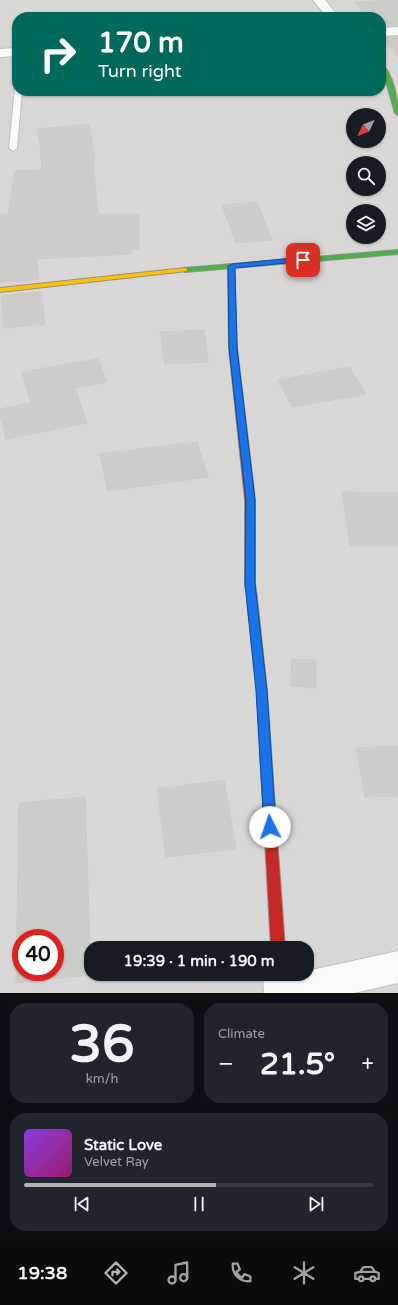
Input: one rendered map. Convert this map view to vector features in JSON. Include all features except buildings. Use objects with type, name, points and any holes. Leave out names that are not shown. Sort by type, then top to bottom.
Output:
[{"type":"street","points":[[319,0],[329,12]]},
{"type":"street","points":[[386,32],[398,31]]},
{"type":"street","points":[[0,53],[12,52]]},
{"type":"street","points":[[386,75],[398,113]]},
{"type":"street","points":[[0,290],[142,274],[398,252]]},
{"type":"street","points":[[232,266],[233,348],[250,500],[250,584],[262,691],[278,941]]},
{"type":"street","points":[[279,981],[280,993],[398,967]]},
{"type":"lane","points":[[13,148],[18,96]]},
{"type":"shaded area","points":[[0,0],[398,0],[398,993],[0,993]]},
{"type":"traffic: fast","points":[[386,75],[398,113]]},
{"type":"traffic: fast","points":[[185,270],[398,252]]},
{"type":"traffic: fast","points":[[252,598],[262,691],[270,823]]},
{"type":"traffic: slow","points":[[0,290],[185,270]]},
{"type":"traffic: jam","points":[[231,266],[233,348],[250,500],[250,584],[252,598]]},
{"type":"traffic: jam","points":[[270,823],[278,941]]},
{"type":"route","points":[[270,827],[262,691],[250,584],[250,500],[233,348],[232,266],[303,260]]}]
